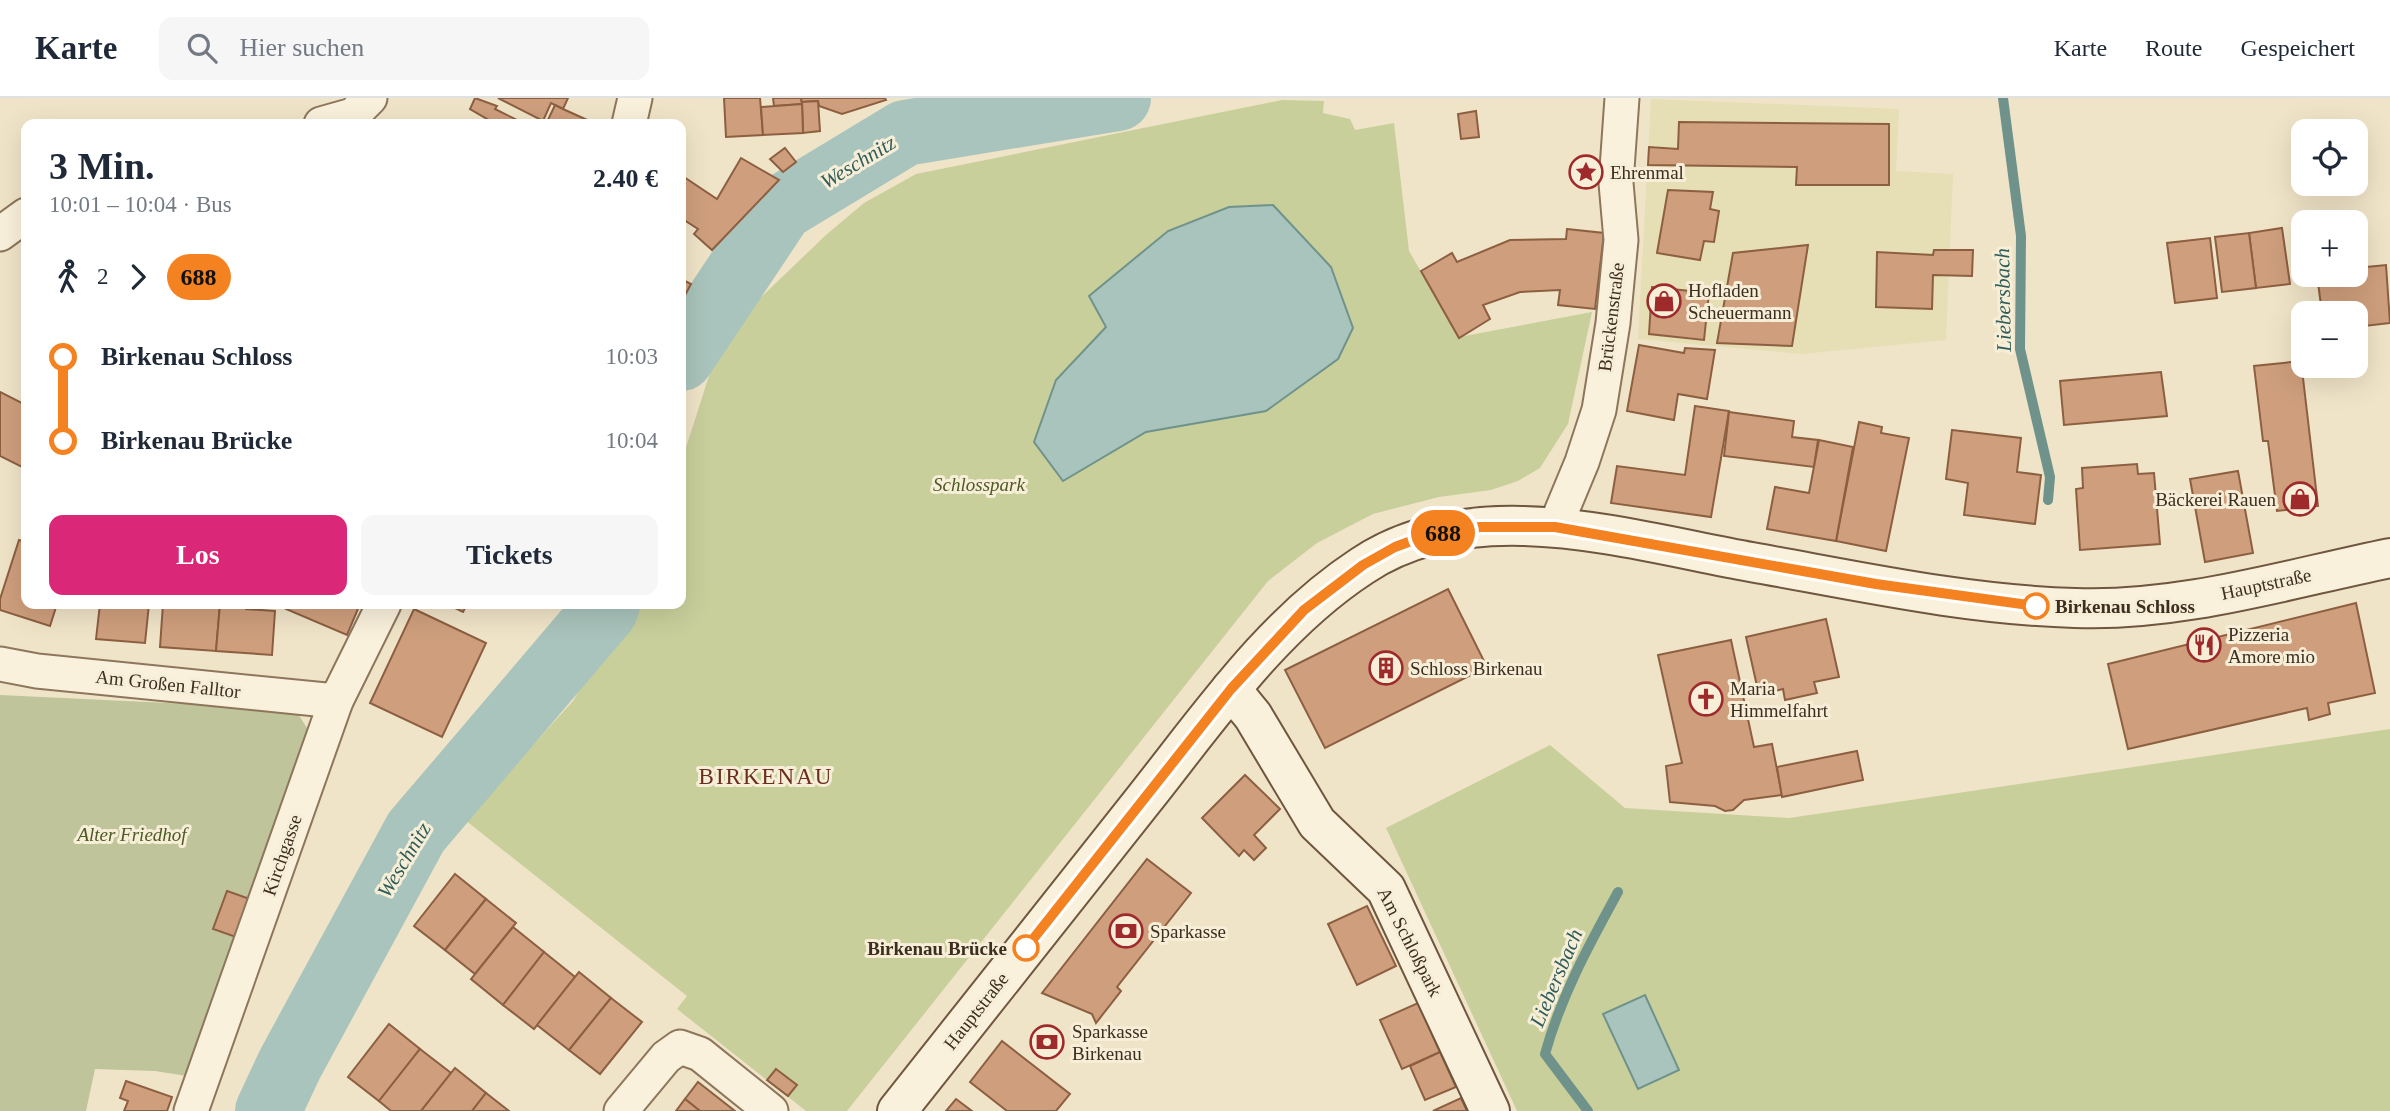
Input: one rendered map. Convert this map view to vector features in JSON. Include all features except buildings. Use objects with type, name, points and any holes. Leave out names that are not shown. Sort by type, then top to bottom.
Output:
[{"type":"main road","name":"Hauptstraße","points":[[897,1111],[1231,689],[1304,610],[1363,565],[1395,547],[1422,537],[1480,527],[1555,527],[1876,584],[2013,605],[2081,609],[2160,603],[2243,591],[2390,558]]},
{"type":"main road","name":"Am Schloßpark","points":[[1231,689],[1253,716],[1317,823],[1386,889],[1490,1111]]},
{"type":"street","points":[[339,119],[353,115],[370,98]]},
{"type":"street","points":[[630,119],[635,98]]},
{"type":"street","name":"Brückenstraße","points":[[1555,527],[1582,462],[1599,410],[1613,323],[1621,240],[1616,183],[1622,98]]},
{"type":"street","points":[[0,234],[21,219]]},
{"type":"street","name":"Kirchgasse","points":[[191,1111],[336,701],[382,609]]},
{"type":"street","name":"Am Großen Falltor","points":[[0,664],[37,671],[336,701]]},
{"type":"street","points":[[621,1111],[666,1057],[680,1047],[700,1054],[771,1111]]},
{"type":"shaded area","points":[[1651,99],[1899,109],[1896,171],[1953,174],[1946,340],[1802,354],[1638,339]]},
{"type":"green space","name":"Schlosspark","points":[[1282,100],[1324,101],[1323,113],[1350,119],[1355,130],[1394,123],[1409,251],[1459,337],[1592,312],[1568,424],[1540,468],[1518,481],[1491,490],[1439,497],[1373,514],[1317,543],[1268,581],[847,1111],[806,1111],[677,1009],[687,996],[465,820],[573,701],[628,609],[686,609],[686,447],[718,348],[758,300],[827,234],[864,203],[916,174]]},
{"type":"green space","name":"Alter Friedhof","points":[[0,695],[295,709],[310,733],[187,1076],[155,1071],[95,1069],[86,1111],[0,1111]]},
{"type":"green space","points":[[2390,729],[2390,1111],[1517,1111],[1386,828],[1550,745],[1625,808],[1789,818]]},
{"type":"water","points":[[1273,205],[1331,267],[1353,328],[1338,359],[1266,411],[1146,432],[1063,481],[1034,442],[1056,380],[1106,327],[1089,296],[1168,231],[1229,207]]},
{"type":"water","points":[[1645,995],[1679,1070],[1638,1089],[1603,1014]]},
{"type":"waterway","name":"Weschnitz","points":[[686,350],[781,208],[905,133],[1118,98]]},
{"type":"waterway","name":"Liebersbach","points":[[2003,98],[2021,236],[2020,349],[2050,477],[2048,500]]},
{"type":"waterway","name":"Weschnitz","points":[[268,1111],[290,1064],[416,832],[605,609]]},
{"type":"waterway","name":"Liebersbach","points":[[1588,1111],[1545,1054],[1567,991],[1618,892]]},
{"type":"bus line","name":"688","points":[[1026,948],[1231,689],[1304,610],[1363,565],[1395,547],[1422,537],[1480,527],[1555,527],[1876,584],[2013,605],[2036,606]]},
{"type":"place","name":"Ehrenmal","points":[[1586,172]]},
{"type":"place","name":"Hofladen Scheuermann","points":[[1664,301]]},
{"type":"place","name":"Bäckerei Rauen","points":[[2300,499]]},
{"type":"place","name":"Birkenau Schloss","points":[[2036,606]]},
{"type":"place","name":"Pizzeria Amore mio","points":[[2204,645]]},
{"type":"place","name":"Schloss Birkenau","points":[[1386,668]]},
{"type":"place","name":"Maria Himmelfahrt","points":[[1706,699]]},
{"type":"place","name":"Sparkasse","points":[[1126,931]]},
{"type":"place","name":"Birkenau Brücke","points":[[1026,948]]},
{"type":"place","name":"Sparkasse Birkenau","points":[[1047,1042]]},
{"type":"district","name":"BIRKENAU","points":[[766,776]]}]
